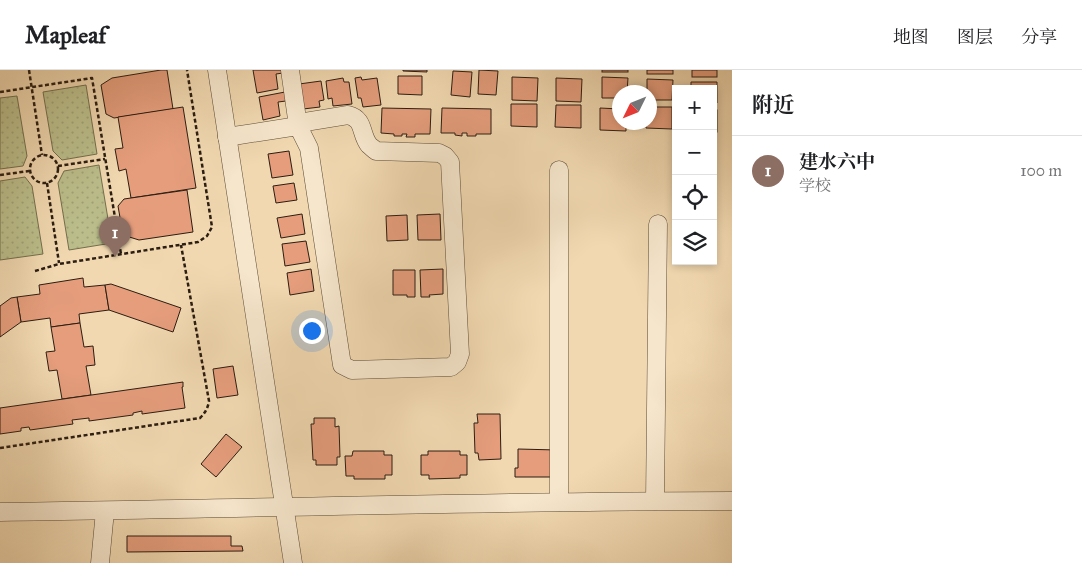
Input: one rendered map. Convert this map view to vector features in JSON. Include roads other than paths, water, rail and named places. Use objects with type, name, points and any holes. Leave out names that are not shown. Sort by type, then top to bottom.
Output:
[{"type":"street","points":[[217,70],[292,563]]},
{"type":"street","points":[[227,137],[298,126],[305,122],[348,115],[359,122],[370,146],[379,152],[440,153],[445,156],[450,162],[460,354],[457,362],[451,366],[352,370],[342,366],[309,148],[298,126],[290,70]]},
{"type":"street","points":[[559,170],[559,502]]},
{"type":"street","points":[[655,501],[658,224]]},
{"type":"street","points":[[0,512],[559,502],[732,501]]},
{"type":"street","points":[[100,563],[105,511]]},
{"type":"place","name":"建水六中","points":[[115,257]]}]
